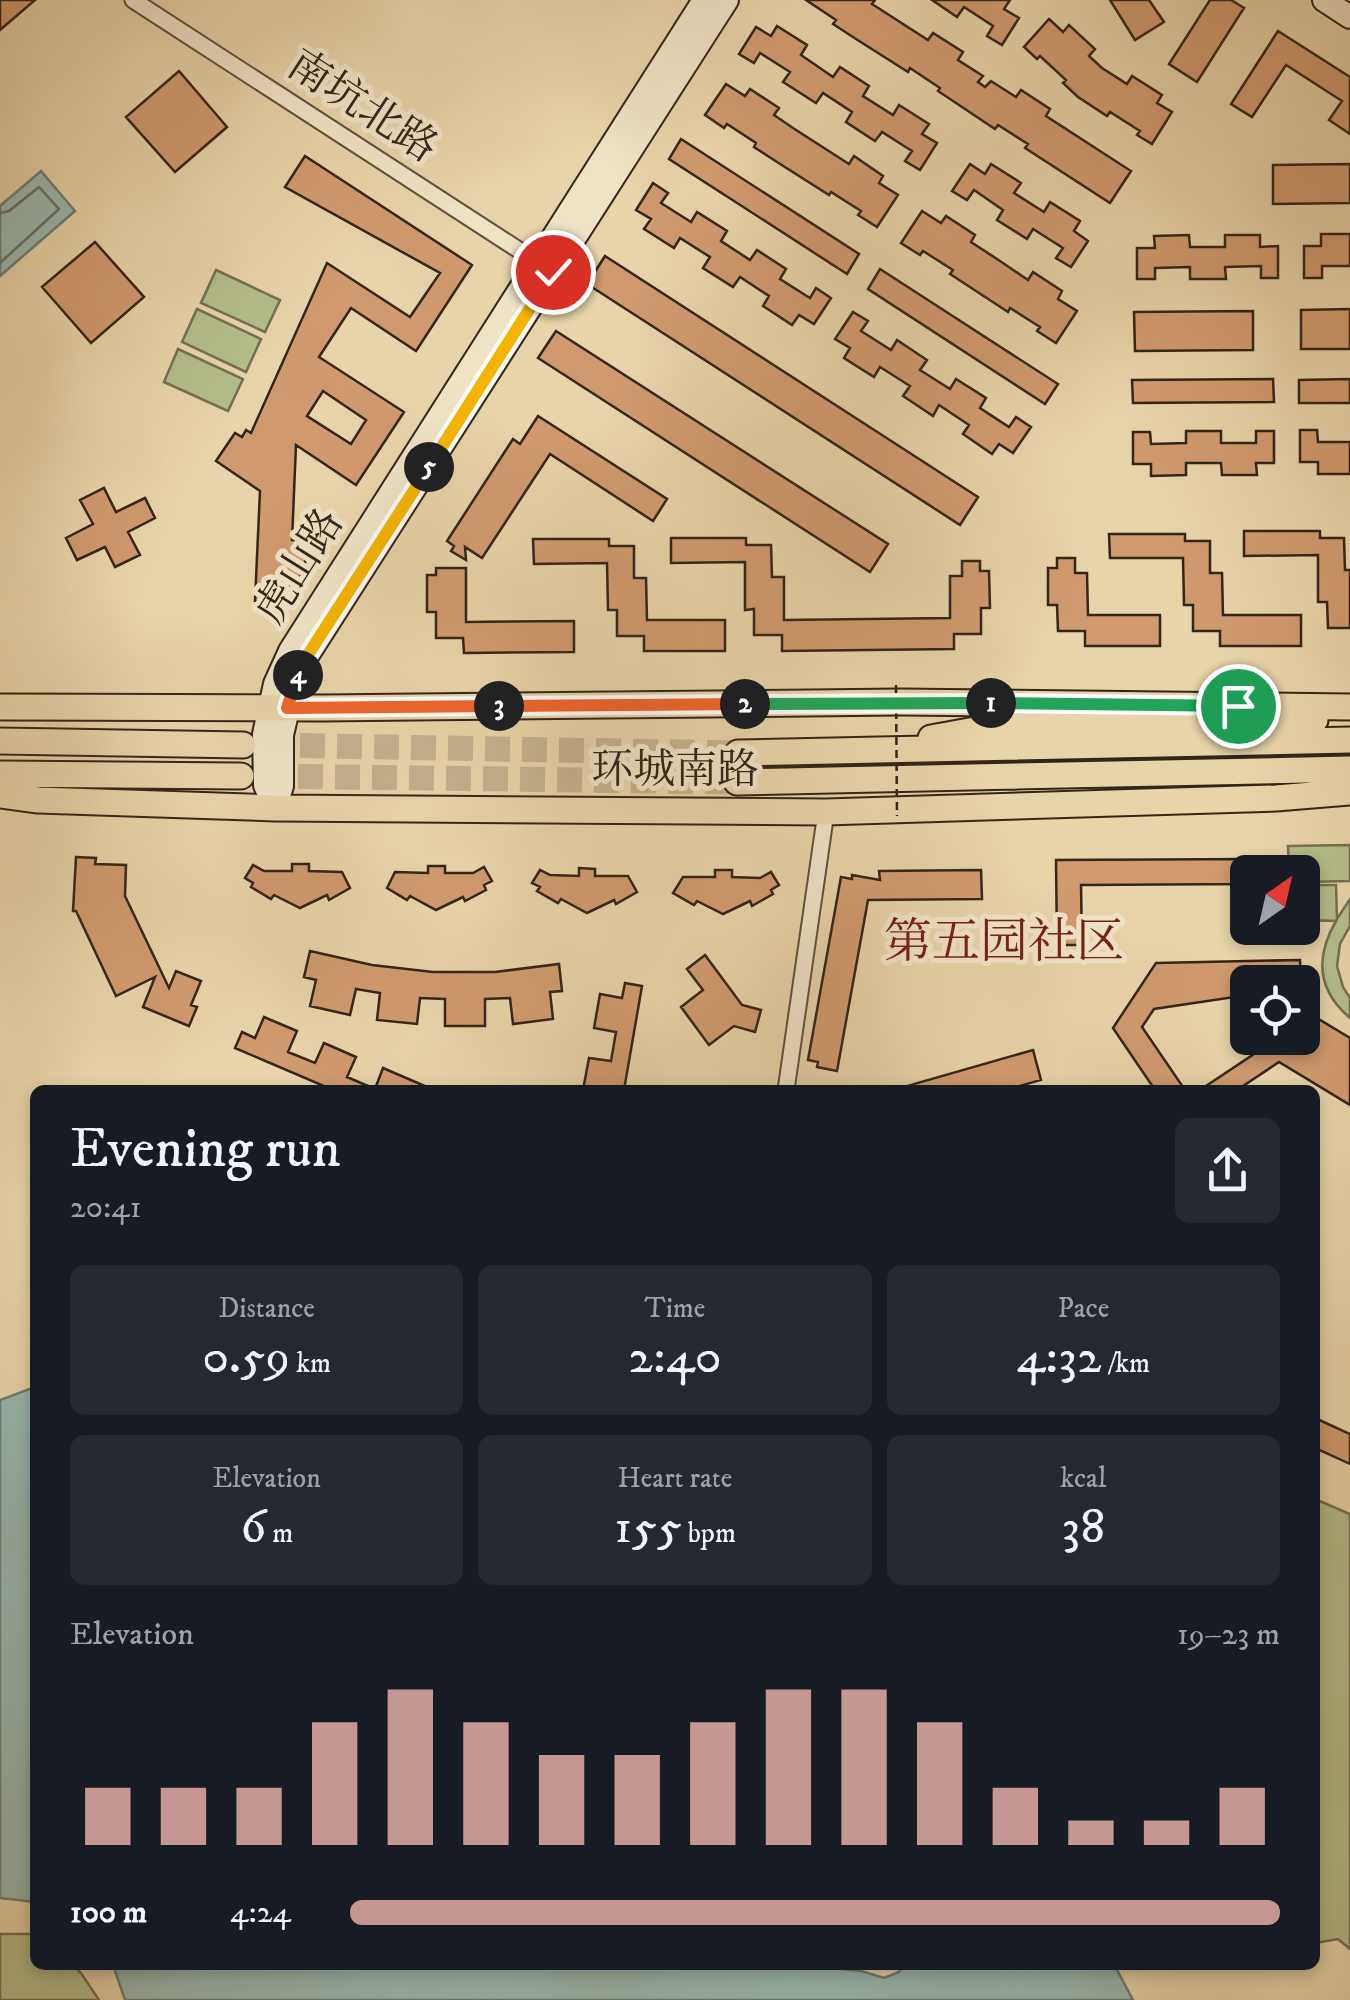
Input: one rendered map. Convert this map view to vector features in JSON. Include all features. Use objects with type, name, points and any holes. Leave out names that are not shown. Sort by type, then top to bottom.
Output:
[{"type":"main road","name":"环城南路","points":[[0,707],[900,702],[1350,706]]},
{"type":"main road","points":[[859,752],[986,728],[1285,723],[1350,715]]},
{"type":"main road","name":"环城南路","points":[[738,753],[1350,740]]},
{"type":"main road","points":[[0,741],[244,745]]},
{"type":"main road","name":"环城南路","points":[[737,782],[1350,768]]},
{"type":"main road","points":[[0,774],[241,776]]},
{"type":"main road","points":[[939,778],[1276,798]]},
{"type":"main road","name":"环城南路","points":[[0,795],[38,800],[275,808],[826,812],[1276,798],[1350,792]]},
{"type":"street","name":"南坑北路","points":[[132,0],[545,267]]},
{"type":"street","name":"虎山路","points":[[275,808],[282,786],[278,708],[704,0]]},
{"type":"street","name":"虎山路","points":[[545,267],[727,0]]},
{"type":"street","points":[[1324,0],[1350,17]]},
{"type":"street","points":[[787,1085],[826,812]]},
{"type":"path","points":[[896,685],[897,816]]},
{"type":"green space","points":[[216,270],[280,300],[265,332],[201,303]]},
{"type":"green space","points":[[197,309],[261,339],[246,372],[182,342]]},
{"type":"green space","points":[[178,349],[243,379],[228,411],[164,382]]},
{"type":"green space","points":[[1350,845],[1350,881],[1320,882],[1320,855],[1288,855],[1288,846]]},
{"type":"green space","points":[[1320,885],[1336,885],[1337,919],[1350,899],[1350,926],[1340,944],[1337,966],[1350,998],[1350,1018],[1331,996],[1323,973],[1325,947],[1336,921],[1320,921]]},
{"type":"green space","points":[[1320,1501],[1350,1514],[1350,1949],[1338,1939],[1320,1942]]},
{"type":"green space","points":[[0,1934],[30,1934],[30,1970],[78,1970],[99,2000],[0,2000]]},
{"type":"water","points":[[41,171],[75,211],[0,276],[0,206]]},
{"type":"water","points":[[30,1389],[30,1901],[0,1898],[0,1400]]},
{"type":"water","points":[[115,1970],[851,1970],[884,1978],[900,1970],[1117,1970],[1133,2000],[125,2000]]},
{"type":"building","points":[[0,0],[35,0],[0,30]]},
{"type":"building","points":[[806,0],[875,0],[872,4],[928,40],[933,33],[963,52],[958,60],[983,76],[978,82],[985,87],[991,81],[1016,97],[1021,90],[1050,109],[1046,116],[1131,171],[1110,203],[1025,148],[1028,144],[998,125],[995,129],[910,68],[908,72],[833,24],[836,20]]},
{"type":"building","points":[[932,0],[1010,0],[1004,9],[1019,18],[1002,45],[987,36],[993,26],[964,7],[957,17]]},
{"type":"building","points":[[1110,0],[1149,0],[1164,22],[1135,40]]},
{"type":"building","points":[[1210,0],[1231,0],[1244,8],[1197,82],[1169,64]]},
{"type":"building","points":[[1049,19],[1063,32],[1069,25],[1095,49],[1089,56],[1102,68],[1127,84],[1132,76],[1162,95],[1157,103],[1172,112],[1152,144],[1137,135],[1140,131],[1078,97],[1063,83],[1066,80],[1024,47]]},
{"type":"building","points":[[777,26],[807,45],[801,55],[833,77],[840,67],[869,86],[863,96],[893,115],[899,105],[929,124],[922,134],[937,143],[920,170],[905,161],[912,151],[882,132],[875,141],[846,122],[852,112],[823,93],[816,103],[783,82],[790,72],[760,53],[754,63],[739,54],[756,27],[771,36]]},
{"type":"building","points":[[1278,31],[1350,77],[1350,134],[1329,120],[1342,101],[1286,65],[1252,117],[1231,104]]},
{"type":"building","points":[[179,71],[227,127],[175,172],[126,117]]},
{"type":"building","points":[[726,84],[745,96],[750,89],[779,108],[774,115],[793,128],[849,164],[854,156],[883,176],[879,183],[898,195],[877,227],[858,215],[861,211],[777,162],[727,124],[724,128],[705,115]]},
{"type":"building","points":[[681,139],[859,254],[847,274],[669,159]]},
{"type":"building","points":[[305,156],[472,265],[416,351],[351,308],[319,357],[404,412],[356,485],[296,445],[292,540],[306,540],[305,564],[301,563],[300,584],[290,584],[289,603],[255,601],[260,491],[216,461],[235,433],[242,437],[246,430],[251,433],[327,263],[410,317],[440,273],[285,187]],"holes":[[[323,391],[366,420],[351,444],[307,416]]]},
{"type":"building","points":[[970,164],[985,174],[991,164],[1021,183],[1014,193],[1044,212],[1050,202],[1080,221],[1074,231],[1088,241],[1071,267],[1056,258],[1063,248],[1033,229],[1027,239],[997,220],[1003,210],[974,190],[967,200],[952,191]]},
{"type":"building","points":[[1350,164],[1350,203],[1273,204],[1273,165]]},
{"type":"building","points":[[653,183],[668,193],[661,203],[691,222],[697,212],[727,231],[721,241],[750,260],[757,250],[786,269],[780,279],[810,298],[816,288],[831,298],[814,324],[799,315],[792,325],[763,306],[769,296],[740,277],[733,287],[703,268],[710,257],[680,238],[674,248],[644,229],[651,219],[636,210]]},
{"type":"building","points":[[922,211],[941,223],[946,216],[975,235],[971,242],[1028,280],[1033,272],[1062,291],[1058,299],[1077,311],[1056,343],[1037,331],[1040,327],[1010,308],[1008,312],[950,274],[953,270],[923,251],[920,255],[901,243]]},
{"type":"building","points":[[1321,234],[1350,234],[1350,266],[1322,266],[1322,278],[1304,278],[1304,246],[1321,246]]},
{"type":"building","points":[[1189,235],[1190,247],[1225,247],[1225,235],[1260,235],[1260,247],[1278,246],[1278,278],[1261,278],[1261,266],[1225,267],[1226,279],[1190,279],[1190,267],[1155,268],[1155,279],[1137,279],[1137,248],[1155,248],[1154,236]]},
{"type":"building","points":[[95,242],[144,297],[91,343],[42,287]]},
{"type":"building","points":[[605,256],[978,497],[960,525],[587,284]]},
{"type":"building","points":[[880,269],[1058,384],[1045,404],[868,289]]},
{"type":"building","points":[[1350,309],[1350,349],[1301,349],[1301,310]]},
{"type":"building","points":[[1253,311],[1253,350],[1135,351],[1134,312]]},
{"type":"building","points":[[853,312],[868,321],[861,331],[891,350],[897,340],[927,360],[920,370],[950,389],[956,379],[986,398],[980,408],[1009,427],[1016,417],[1031,427],[1013,453],[999,444],[992,454],[963,434],[969,425],[939,405],[933,416],[903,396],[910,386],[880,367],[874,377],[844,358],[850,348],[835,339]]},
{"type":"building","points":[[556,331],[888,544],[870,572],[538,358]]},
{"type":"building","points":[[1273,379],[1274,402],[1133,403],[1132,380]]},
{"type":"building","points":[[1350,379],[1350,403],[1299,403],[1299,380]]},
{"type":"building","points":[[538,416],[667,499],[653,521],[550,454],[482,558],[465,547],[466,560],[451,551],[454,546],[447,541],[513,439],[520,444]]},
{"type":"building","points":[[1300,430],[1317,430],[1318,442],[1350,442],[1350,474],[1318,474],[1318,462],[1300,462]]},
{"type":"building","points":[[1186,431],[1221,431],[1221,443],[1256,443],[1256,431],[1274,431],[1274,463],[1256,463],[1257,475],[1222,475],[1221,463],[1186,463],[1186,475],[1151,476],[1151,464],[1133,464],[1133,432],[1150,432],[1151,444],[1186,443]]},
{"type":"building","points":[[104,488],[116,512],[145,498],[155,518],[128,532],[140,555],[115,567],[105,547],[77,560],[66,538],[93,524],[80,500]]},
{"type":"building","points":[[1244,531],[1320,531],[1320,538],[1344,538],[1345,570],[1350,570],[1350,628],[1328,628],[1327,602],[1318,602],[1318,555],[1244,556]]},
{"type":"building","points":[[1109,534],[1185,534],[1185,541],[1210,541],[1210,573],[1222,573],[1223,615],[1301,615],[1301,646],[1220,646],[1220,631],[1193,631],[1193,605],[1184,605],[1183,558],[1110,558]]},
{"type":"building","points":[[671,538],[746,538],[746,545],[771,545],[772,577],[784,577],[784,620],[950,618],[950,576],[962,576],[962,561],[980,561],[980,571],[989,571],[990,608],[981,608],[981,634],[954,634],[954,649],[782,651],[782,635],[754,635],[754,609],[745,610],[745,562],[671,563]]},
{"type":"building","points":[[533,539],[609,539],[609,546],[634,546],[634,578],[646,578],[647,620],[725,620],[725,651],[644,651],[644,636],[617,636],[617,610],[608,610],[607,563],[534,564]]},
{"type":"building","points":[[1057,558],[1075,558],[1075,573],[1087,573],[1088,615],[1160,615],[1160,646],[1085,646],[1085,631],[1058,631],[1057,605],[1048,605],[1048,568],[1057,568]]},
{"type":"building","points":[[436,568],[466,568],[466,622],[574,621],[574,652],[464,653],[463,638],[436,638],[436,612],[427,612],[427,575],[436,575]]},
{"type":"building","points":[[76,857],[96,858],[95,864],[126,865],[125,896],[169,988],[176,971],[201,981],[191,1005],[197,1007],[189,1026],[143,1007],[155,977],[116,996],[73,911]]},
{"type":"building","points":[[1230,859],[1230,884],[1081,885],[1082,945],[1057,945],[1056,860]]},
{"type":"building","points":[[292,864],[309,864],[309,871],[342,872],[350,888],[329,900],[327,895],[300,908],[274,895],[271,899],[251,887],[253,883],[245,878],[253,865],[264,871],[292,871]]},
{"type":"building","points":[[428,866],[445,866],[445,873],[473,873],[484,867],[492,881],[484,885],[486,890],[465,901],[463,897],[436,910],[387,888],[395,872],[428,873]]},
{"type":"building","points":[[579,868],[595,869],[595,876],[628,876],[637,892],[587,913],[561,899],[558,903],[537,891],[540,887],[532,883],[540,870],[550,875],[579,876]]},
{"type":"building","points":[[715,870],[732,870],[732,877],[760,878],[771,872],[779,885],[771,890],[773,894],[752,906],[750,901],[723,914],[673,893],[683,877],[715,877]]},
{"type":"building","points":[[981,870],[982,899],[868,900],[837,1071],[817,1067],[818,1062],[808,1060],[841,877],[880,880],[879,871]]},
{"type":"building","points":[[310,951],[372,965],[433,972],[495,972],[559,964],[562,991],[550,992],[553,1019],[513,1024],[510,998],[485,999],[485,1026],[445,1026],[445,999],[420,998],[417,1024],[377,1020],[380,993],[356,989],[350,1015],[310,1006],[316,980],[304,977]]},
{"type":"building","points":[[705,955],[742,1005],[761,1010],[755,1032],[734,1026],[709,1045],[681,1007],[703,990],[687,969]]},
{"type":"building","points":[[1300,960],[1300,965],[1230,965],[1230,998],[1154,1009],[1142,1027],[1182,1085],[1152,1085],[1113,1028],[1156,963]]},
{"type":"building","points":[[625,983],[642,986],[625,1085],[584,1085],[589,1058],[611,1061],[616,1032],[594,1028],[600,994],[622,998]]},
{"type":"building","points":[[264,1017],[297,1031],[288,1052],[315,1063],[324,1043],[356,1057],[347,1077],[366,1085],[321,1085],[235,1048],[242,1032],[255,1038]]},
{"type":"building","points":[[1320,1020],[1350,1038],[1350,1105],[1279,1062],[1244,1085],[1208,1085],[1252,1055],[1320,1055]]},
{"type":"building","points":[[1033,1050],[1041,1080],[1023,1085],[910,1085]]},
{"type":"building","points":[[383,1068],[422,1085],[377,1085]]},
{"type":"building","points":[[1320,1420],[1350,1434],[1350,1464],[1320,1450]]},
{"type":"tunnel","points":[[263,745],[738,753]]},
{"type":"tunnel","points":[[261,776],[737,782]]},
{"type":"district","name":"第五园社区","points":[[1004,943]]},
{"type":"route","points":[[553,272],[302,664],[287,708],[900,702],[1238,706]]}]
